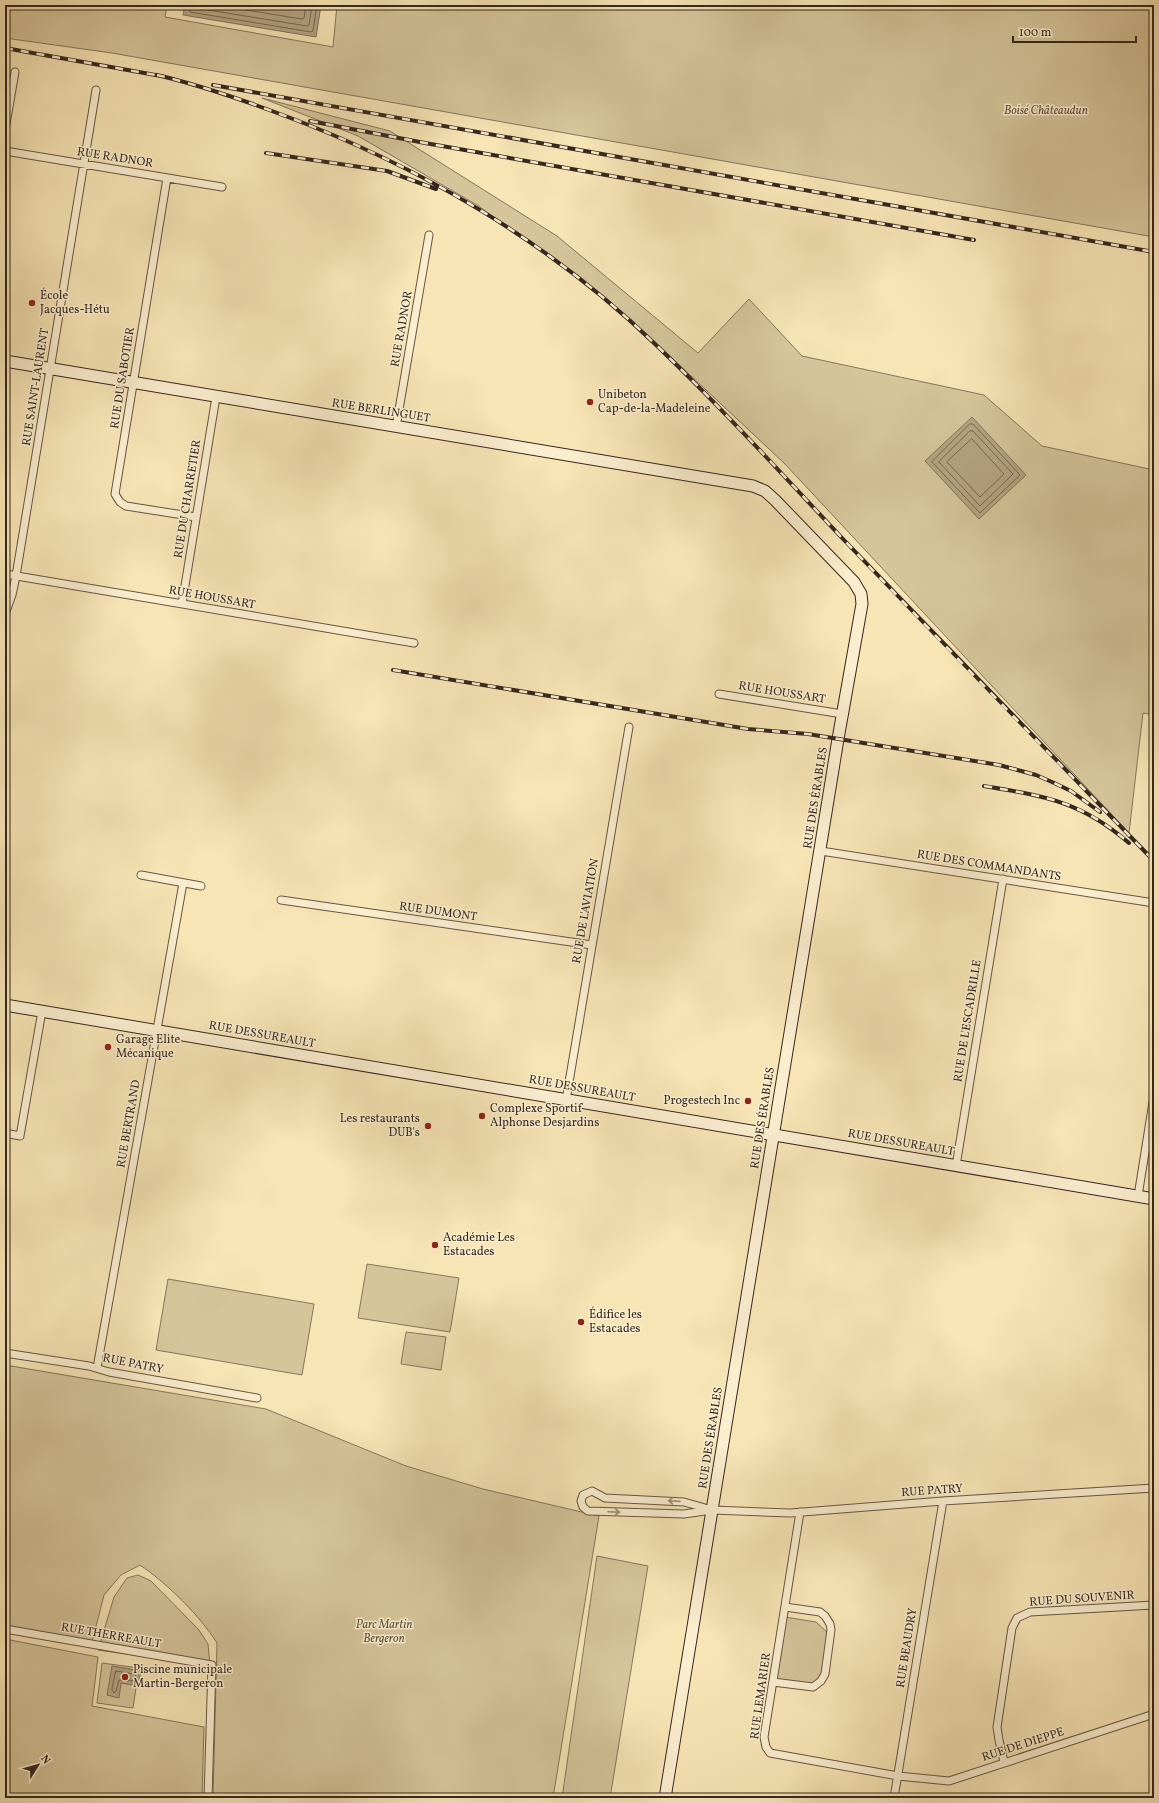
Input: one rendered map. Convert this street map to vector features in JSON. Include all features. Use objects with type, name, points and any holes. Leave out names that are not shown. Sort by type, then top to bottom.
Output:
[{"type":"street","points":[[5,130],[15,72]]},
{"type":"street","name":"RUE SAINT-LAURENT","points":[[5,614],[12,595],[16,576],[96,90]]},
{"type":"street","name":"RUE RADNOR","points":[[5,151],[222,187]]},
{"type":"street","name":"RUE DU SABOTIER","points":[[167,178],[115,491],[116,497],[126,506],[196,517]]},
{"type":"street","name":"RUE RADNOR","points":[[396,427],[429,236]]},
{"type":"street","name":"RUE BERLINGUET","points":[[5,361],[753,486]]},
{"type":"street","name":"RUE DU CHARRETIER","points":[[182,604],[216,397]]},
{"type":"street","name":"RUE DES ÉRABLES","points":[[665,1798],[821,851],[842,714],[862,604],[861,594],[857,586],[848,575],[776,500],[765,491],[753,486]]},
{"type":"street","name":"RUE HOUSSART","points":[[5,574],[414,643]]},
{"type":"street","name":"RUE HOUSSART","points":[[719,694],[842,714]]},
{"type":"street","name":"RUE DE L'AVIATION","points":[[566,1100],[629,727]]},
{"type":"street","name":"RUE DES COMMANDANTS","points":[[821,851],[1154,903]]},
{"type":"street","points":[[141,875],[201,886]]},
{"type":"street","name":"RUE DE L'ESCADRILLE","points":[[956,1166],[1003,879]]},
{"type":"street","name":"RUE BERTRAND","points":[[97,1368],[183,883]]},
{"type":"street","name":"RUE DUMONT","points":[[281,900],[592,945]]},
{"type":"street","name":"RUE DESSUREAULT","points":[[5,1005],[1154,1199]]},
{"type":"street","points":[[5,1133],[20,1136],[42,1011]]},
{"type":"street","points":[[1138,1196],[1154,1096]]},
{"type":"street","name":"RUE PATRY","points":[[5,1353],[97,1368],[109,1372],[257,1398]]},
{"type":"street","name":"RUE PATRY","points":[[712,1510],[684,1502],[605,1498],[592,1491],[583,1495],[581,1501],[583,1507],[588,1511],[684,1514],[712,1510],[800,1512],[942,1501],[1154,1488]]},
{"type":"street","name":"RUE BEAUDRY","points":[[894,1798],[942,1501]]},
{"type":"street","name":"RUE LEMARIER","points":[[800,1512],[764,1740],[766,1748],[770,1753],[898,1776]]},
{"type":"street","name":"RUE DU SOUVENIR","points":[[1004,1762],[998,1740],[998,1720],[1012,1628],[1017,1618],[1030,1612],[1154,1605]]},
{"type":"street","points":[[773,1682],[813,1687],[823,1679],[826,1671],[831,1630],[828,1619],[820,1612],[785,1607]]},
{"type":"street","name":"RUE THERREAULT","points":[[5,1629],[212,1665],[208,1798]]},
{"type":"street","name":"RUE DE DIEPPE","points":[[898,1776],[949,1781],[1154,1714]]},
{"type":"green space","name":"Boisé Châteaudun","points":[[5,5],[167,5],[165,17],[333,47],[337,5],[1154,5],[1154,237],[112,53],[5,38]]},
{"type":"green space","points":[[262,98],[390,131],[557,236],[698,353],[749,299],[802,356],[984,395],[1042,446],[1154,470],[1154,715],[1143,713],[1129,833],[784,463],[642,330],[600,294],[477,205],[358,136]]},
{"type":"green space","points":[[367,1264],[459,1278],[450,1332],[358,1318]]},
{"type":"green space","points":[[168,1279],[314,1304],[302,1375],[156,1350]]},
{"type":"green space","points":[[406,1332],[446,1337],[441,1370],[401,1364]]},
{"type":"green space","name":"Parc Martin Bergeron","points":[[5,1365],[266,1409],[406,1466],[483,1489],[599,1516],[553,1798],[213,1798],[217,1643],[193,1611],[161,1581],[140,1565],[121,1575],[104,1595],[91,1646],[5,1629]]},
{"type":"green space","points":[[597,1556],[648,1566],[610,1798],[562,1798]]},
{"type":"green space","points":[[138,1575],[151,1581],[199,1630],[208,1644],[210,1666],[98,1650],[114,1597],[127,1578]]},
{"type":"green space","points":[[785,1617],[816,1622],[827,1632],[828,1646],[820,1680],[812,1689],[773,1683]]},
{"type":"green space","points":[[5,1639],[98,1657],[92,1706],[204,1727],[202,1798],[5,1798]]},
{"type":"green space","points":[[102,1663],[139,1668],[133,1708],[97,1703]]},
{"type":"water","points":[[185,5],[321,5],[316,37],[183,15]]},
{"type":"water","points":[[972,417],[1026,475],[979,519],[925,461]]},
{"type":"water","name":"Piscine municipale Martin-Bergeron","points":[[112,1666],[141,1671],[138,1686],[121,1683],[119,1698],[107,1695]]},
{"type":"railway","points":[[5,48],[161,76]]},
{"type":"railway","points":[[157,75],[204,88],[265,108],[331,134],[382,157],[479,209],[570,271],[613,306],[654,343],[703,391],[920,620],[1154,861]]},
{"type":"railway","points":[[213,85],[1154,252]]},
{"type":"railway","points":[[310,121],[425,143],[974,240]]},
{"type":"railway","points":[[266,153],[387,171],[436,189]]},
{"type":"railway","points":[[393,670],[748,729],[808,734],[999,765],[1036,775],[1052,782],[1071,791],[1100,812]]},
{"type":"railway","points":[[984,786],[1025,793],[1061,802],[1095,818],[1129,843]]},
{"type":"place","name":"École Jacques-Hétu","points":[[32,303]]},
{"type":"place","name":"Unibeton Cap-de-la-Madeleine","points":[[590,402]]},
{"type":"place","name":"Garage Elite Mécanique","points":[[108,1047]]},
{"type":"place","name":"Progestech Inc","points":[[748,1101]]},
{"type":"place","name":"Complexe Sportif Alphonse Desjardins","points":[[482,1116]]},
{"type":"place","name":"Les restaurants DUB's","points":[[428,1126]]},
{"type":"place","name":"Académie Les Estacades","points":[[435,1245]]},
{"type":"place","name":"Édifice les Estacades","points":[[581,1322]]},
{"type":"place","name":"Piscine municipale Martin-Bergeron","points":[[125,1677]]}]
